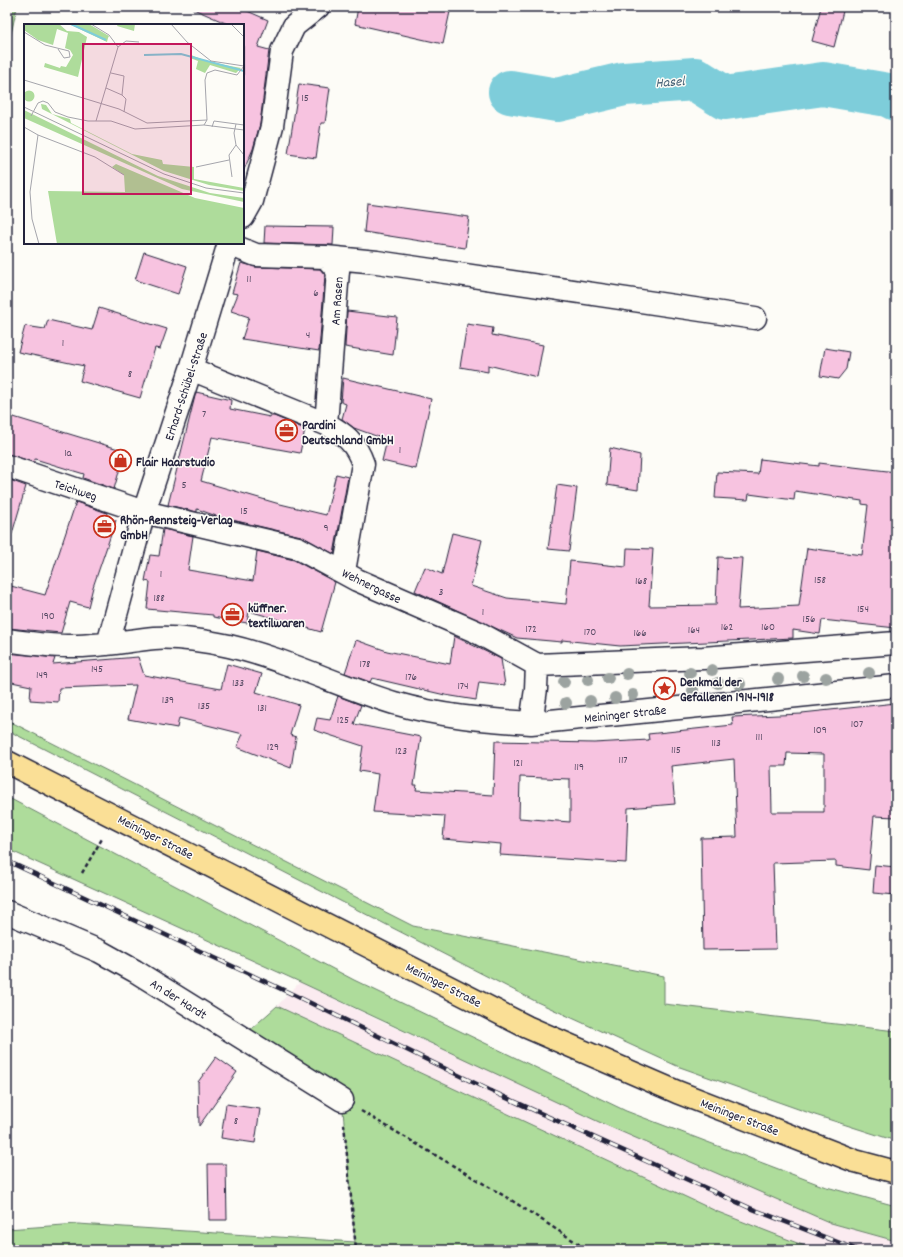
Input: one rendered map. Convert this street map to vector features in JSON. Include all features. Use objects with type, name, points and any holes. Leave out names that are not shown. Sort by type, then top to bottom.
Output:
[{"type":"main road","name":"Meininger Straße","points":[[7,762],[527,1027],[677,1092],[855,1161],[896,1172]]},
{"type":"street","points":[[244,215],[252,200],[261,172],[272,126],[282,51],[292,16],[318,7]]},
{"type":"street","name":"Am Rasen","points":[[229,244],[256,255],[326,257],[338,271],[326,424]]},
{"type":"street","name":"Erhard-Schübel-Straße","points":[[108,644],[144,512],[191,369],[229,244]]},
{"type":"street","points":[[326,257],[377,262],[755,318]]},
{"type":"street","points":[[191,369],[326,424],[350,439],[359,452],[363,464],[344,571]]},
{"type":"street","name":"Teichweg","points":[[7,466],[144,512]]},
{"type":"street","name":"Wehnergasse","points":[[144,512],[298,548],[344,571],[357,580],[477,632],[537,665]]},
{"type":"street","name":"Meininger Straße","points":[[7,640],[34,644],[68,646],[108,644],[165,638],[228,646],[277,659],[363,692],[418,709],[495,721],[531,723],[896,686]]},
{"type":"street","points":[[531,723],[536,689],[537,665],[703,658],[896,643]]},
{"type":"street","name":"An der Hardt","points":[[7,912],[111,957],[342,1100]]},
{"type":"path","points":[[82,873],[115,816]]},
{"type":"path","points":[[342,1100],[356,1250]]},
{"type":"path","points":[[342,1100],[511,1200],[588,1250]]},
{"type":"shaded area","points":[[300,982],[382,1022],[831,1223],[896,1241],[896,1250],[815,1250],[718,1212],[277,1006]]},
{"type":"green space","points":[[7,7],[17,7],[7,52]]},
{"type":"green space","points":[[7,720],[413,926],[664,976],[664,1004],[896,1031],[896,1141],[815,1115],[677,1066],[537,1002],[7,730]]},
{"type":"green space","points":[[7,797],[354,980],[626,1111],[823,1186],[896,1206],[896,1241],[831,1223],[599,1122],[300,982],[7,849]]},
{"type":"green space","points":[[277,1006],[718,1212],[815,1250],[7,1250],[7,1229],[78,1224],[355,1242],[342,1100],[242,1037]]},
{"type":"building","points":[[189,7],[238,7],[268,20],[258,47],[269,50],[260,124],[253,149],[244,170],[244,24],[228,24]]},
{"type":"building","points":[[358,7],[451,7],[443,44],[355,24]]},
{"type":"building","points":[[821,7],[844,7],[834,47],[812,41]]},
{"type":"building","points":[[299,84],[330,88],[325,123],[321,123],[316,158],[288,154]]},
{"type":"building","points":[[367,203],[469,217],[465,248],[364,232]]},
{"type":"building","points":[[265,226],[334,227],[333,245],[264,243]]},
{"type":"building","points":[[144,252],[187,266],[178,294],[135,280]]},
{"type":"building","points":[[241,263],[256,267],[320,269],[325,275],[319,351],[242,339],[249,317],[231,311],[238,294],[232,293]]},
{"type":"building","points":[[99,308],[167,329],[160,349],[155,348],[140,398],[80,381],[84,366],[18,352],[25,326],[45,329],[48,320],[92,330]]},
{"type":"building","points":[[347,311],[397,317],[393,355],[345,347]]},
{"type":"building","points":[[467,324],[493,328],[492,335],[543,345],[537,377],[488,365],[488,372],[460,367]]},
{"type":"building","points":[[825,348],[849,352],[846,369],[838,379],[820,376]]},
{"type":"building","points":[[343,378],[431,399],[416,469],[382,461],[387,440],[354,428],[342,419],[346,404],[341,402]]},
{"type":"building","points":[[196,392],[231,400],[230,409],[270,417],[274,416],[305,429],[300,453],[212,437],[201,481],[276,503],[326,515],[336,474],[348,477],[334,554],[301,536],[219,517],[197,509],[197,512],[168,505]]},
{"type":"building","points":[[7,415],[125,451],[114,489],[83,478],[84,474],[35,459],[34,462],[7,454]]},
{"type":"building","points":[[610,448],[640,455],[638,490],[607,485]]},
{"type":"building","points":[[760,459],[819,466],[819,463],[896,472],[896,628],[822,620],[820,634],[793,630],[793,638],[620,646],[562,640],[562,642],[517,638],[415,591],[425,567],[442,574],[452,533],[482,540],[471,586],[507,598],[566,604],[570,561],[626,567],[627,548],[653,549],[649,606],[716,605],[718,557],[742,558],[738,609],[799,606],[807,548],[862,555],[868,505],[862,504],[862,501],[795,491],[794,500],[749,494],[748,500],[715,498],[717,472],[758,474]]},
{"type":"building","points":[[7,479],[26,486],[12,534],[7,533]]},
{"type":"building","points":[[557,485],[577,488],[569,551],[548,549]]},
{"type":"building","points":[[76,502],[107,513],[106,517],[116,520],[93,587],[88,607],[70,602],[61,633],[7,628],[7,585],[45,595]]},
{"type":"building","points":[[163,529],[193,536],[188,570],[253,581],[257,551],[294,560],[335,582],[321,632],[249,611],[247,623],[213,617],[213,615],[147,609],[150,582],[145,581],[150,555],[159,556]]},
{"type":"building","points":[[454,636],[501,659],[505,685],[479,682],[476,700],[445,695],[372,678],[370,682],[345,673],[356,640],[387,651],[450,664]]},
{"type":"building","points":[[7,653],[55,658],[53,664],[138,657],[144,675],[221,689],[227,664],[262,674],[256,692],[299,705],[290,735],[296,737],[291,768],[237,747],[243,734],[179,718],[177,728],[128,719],[136,685],[59,688],[58,702],[30,700],[31,686],[7,681]]},
{"type":"building","points":[[338,696],[361,705],[354,724],[421,737],[414,785],[417,785],[416,790],[493,795],[495,741],[594,743],[649,740],[648,734],[733,725],[732,717],[802,714],[896,703],[896,817],[874,816],[869,870],[836,866],[836,861],[773,863],[776,949],[703,950],[701,838],[737,837],[734,759],[671,766],[675,804],[628,808],[626,863],[500,855],[501,844],[443,839],[445,816],[373,812],[378,774],[359,771],[363,746],[314,730],[317,718],[330,720]],"holes":[[[787,753],[824,754],[824,812],[772,812],[771,766],[786,766]],[[520,777],[570,779],[570,822],[519,818]]]},
{"type":"building","points":[[875,865],[896,867],[896,895],[873,893]]},
{"type":"building","points":[[216,1057],[237,1072],[199,1126],[198,1082]]},
{"type":"building","points":[[226,1104],[260,1109],[255,1143],[221,1138]]},
{"type":"building","points":[[208,1164],[226,1164],[227,1220],[209,1220]]},
{"type":"waterway","name":"Hasel","points":[[510,92],[557,100],[624,84],[695,79],[725,98],[823,84],[888,95],[896,99]]},
{"type":"railway","points":[[7,861],[292,994],[489,1090],[750,1208],[858,1250]]},
{"type":"place","name":"Pardini Deutschland GmbH","points":[[286,431]]},
{"type":"place","name":"Flair Haarstudio","points":[[121,461]]},
{"type":"place","name":"Rhön-Rennsteig-Verlag GmbH","points":[[105,526]]},
{"type":"place","name":"küffner. textilwaren","points":[[233,614]]},
{"type":"place","name":"Denkmal der Gefallenen 1914-1918","points":[[665,688]]}]
